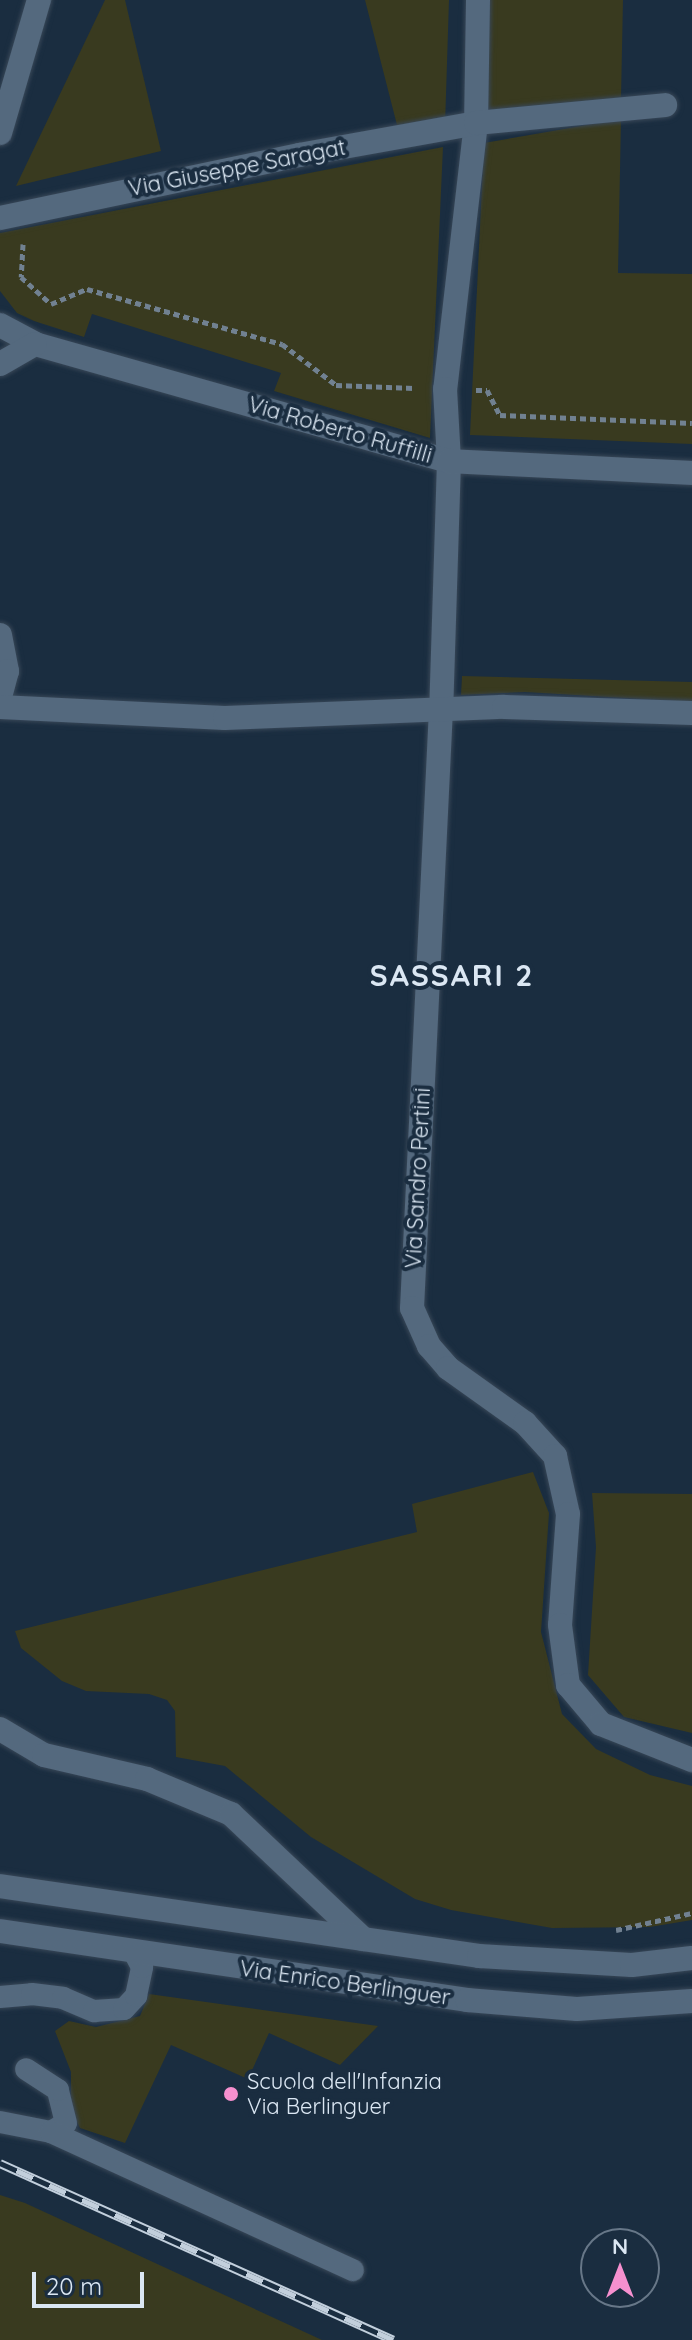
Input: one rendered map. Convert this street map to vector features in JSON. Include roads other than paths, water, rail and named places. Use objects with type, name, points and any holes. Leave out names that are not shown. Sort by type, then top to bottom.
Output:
[{"type":"street","points":[[0,133],[39,0]]},
{"type":"street","points":[[449,461],[445,389],[476,123],[478,0]]},
{"type":"street","name":"Via Giuseppe Saragat","points":[[0,218],[476,123],[665,105]]},
{"type":"street","name":"Via Roberto Ruffilli","points":[[0,325],[35,344],[449,461],[692,473]]},
{"type":"street","points":[[0,364],[35,344]]},
{"type":"street","name":"Via Sandro Pertini","points":[[449,461],[441,709],[412,1308],[429,1346],[448,1368],[525,1423],[555,1456],[568,1514],[560,1655],[568,1685],[601,1724],[692,1760]]},
{"type":"street","points":[[0,635],[7,671],[0,697]]},
{"type":"street","points":[[0,707],[225,718],[441,709],[692,713]]},
{"type":"street","points":[[0,1729],[44,1755],[147,1779],[231,1814],[363,1939]]},
{"type":"street","name":"Via Enrico Berlinguer","points":[[0,1886],[479,1956],[617,1964],[692,1958]]},
{"type":"street","name":"Via Enrico Berlinguer","points":[[0,1931],[135,1954],[561,2008],[692,2001]]},
{"type":"lane","points":[[0,1997],[32,1994],[63,1998],[94,2011],[124,2009],[136,1996],[142,1967],[135,1954]]},
{"type":"lane","points":[[26,2069],[58,2090],[66,2123],[51,2132]]},
{"type":"lane","points":[[0,2122],[51,2132],[353,2270]]},
{"type":"railway","points":[[0,2163],[393,2340]]},
{"type":"place","name":"Scuola dell'Infanzia Via Berlinguer","points":[[231,2094]]},
{"type":"district","name":"SASSARI 2","points":[[452,975]]}]
